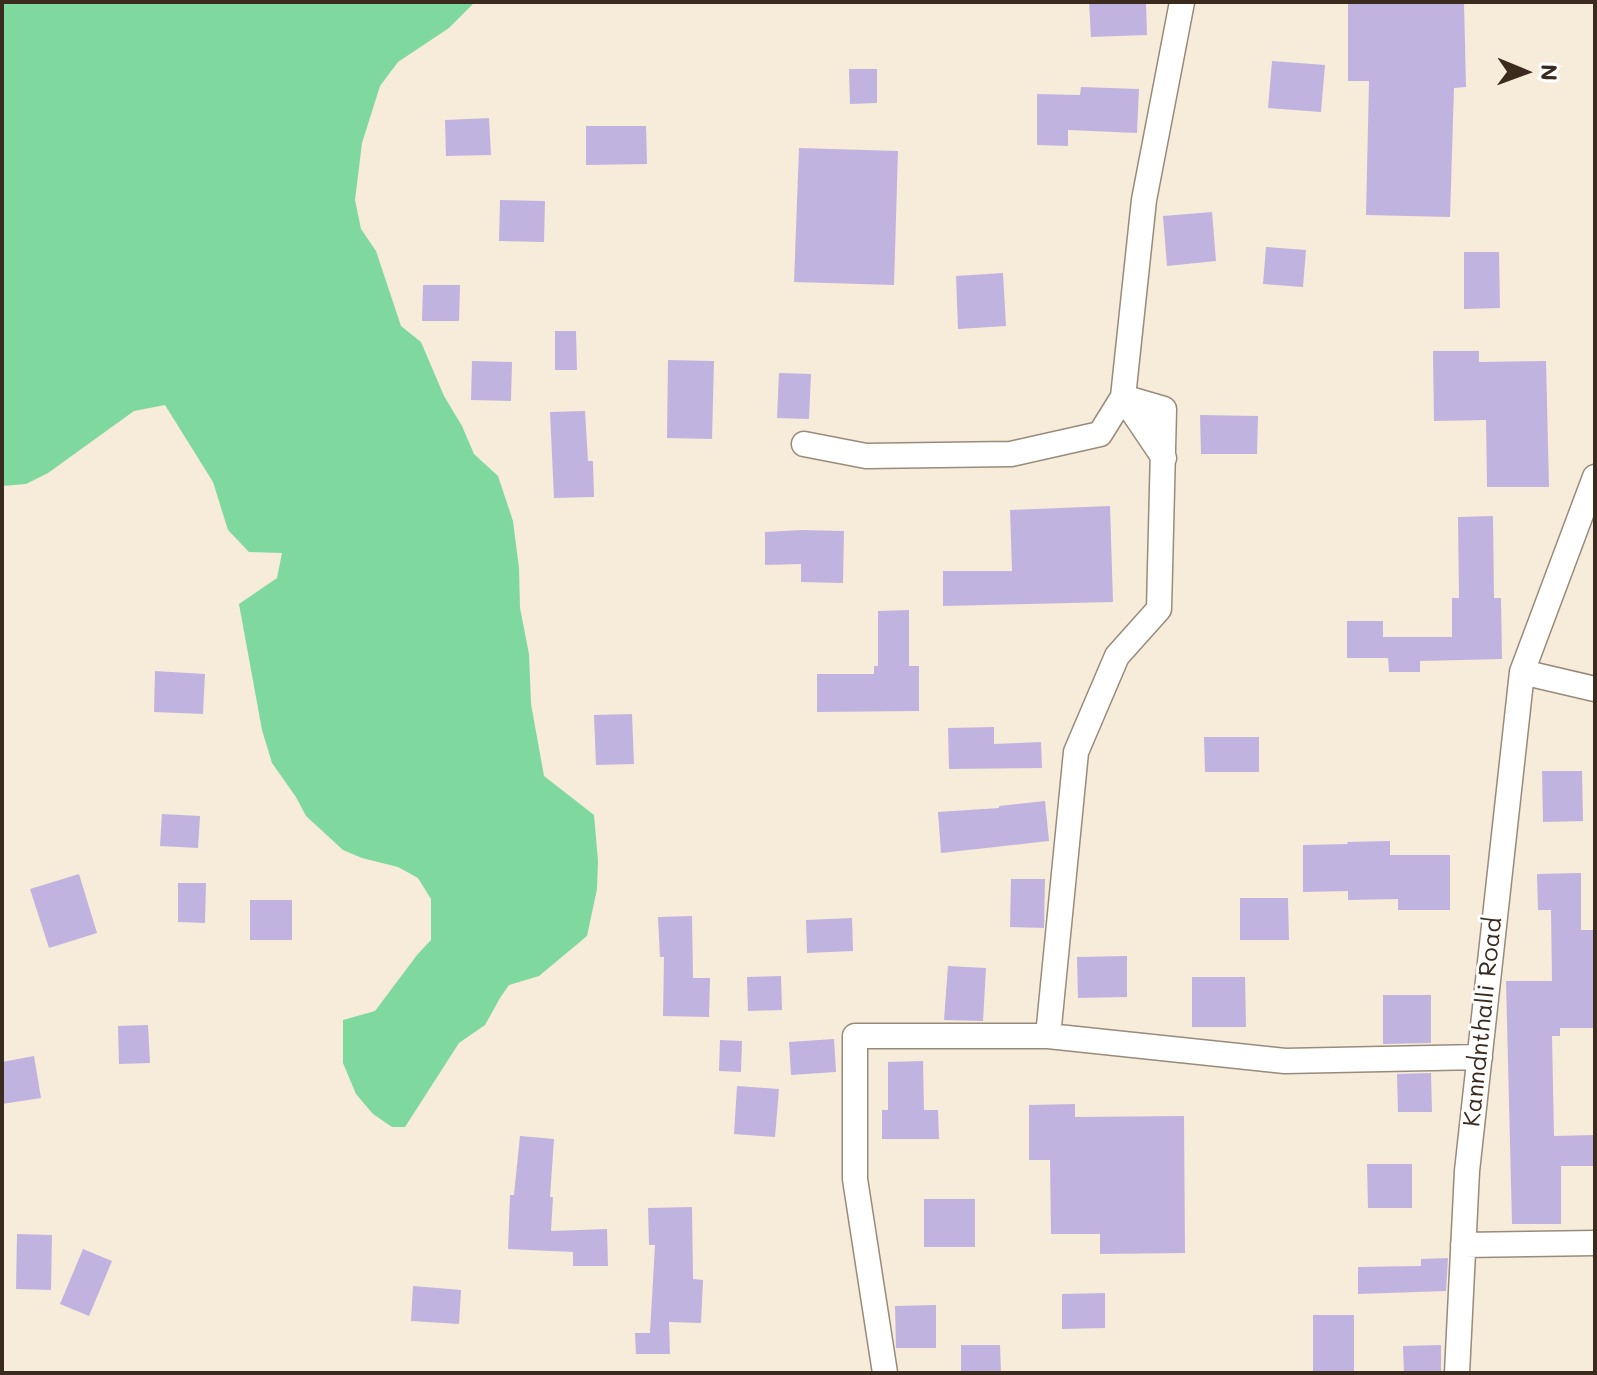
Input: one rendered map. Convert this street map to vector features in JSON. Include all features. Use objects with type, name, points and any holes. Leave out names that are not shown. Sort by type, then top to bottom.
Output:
[{"type":"street","points":[[804,444],[866,456],[1011,454],[1100,434],[1123,397],[1144,200],[1182,2]]},
{"type":"street","points":[[1048,1036],[1076,752],[1117,656],[1159,609],[1164,409],[1123,397]]},
{"type":"street","name":"Kanndnthalli Road","points":[[1457,1373],[1467,1171],[1522,672],[1595,477]]},
{"type":"street","points":[[1522,672],[1595,689]]},
{"type":"street","points":[[885,1373],[855,1179],[855,1036],[1048,1036],[1285,1061],[1480,1057]]},
{"type":"street","points":[[1463,1245],[1595,1243]]},
{"type":"green space","points":[[2,2],[475,2],[449,28],[398,62],[380,86],[362,143],[355,200],[361,229],[376,251],[401,326],[421,342],[474,454],[498,476],[513,521],[520,608],[529,654],[531,704],[544,776],[594,815],[597,889],[587,936],[539,976],[509,985],[485,1025],[459,1043],[405,1127],[392,1127],[373,1114],[356,1094],[343,1063],[343,1020],[375,1011],[431,940],[431,899],[418,878],[398,867],[343,850],[306,816],[272,763],[262,730],[239,604],[277,578],[282,553],[249,552],[228,530],[213,482],[165,405],[134,411],[48,473],[26,484],[2,486]]},
{"type":"building","points":[[1089,2],[1146,2],[1147,35],[1091,37]]},
{"type":"building","points":[[1348,2],[1464,2],[1466,87],[1454,88],[1450,217],[1366,215],[1369,81],[1348,81]]},
{"type":"building","points":[[1272,61],[1325,65],[1321,112],[1268,108]]},
{"type":"building","points":[[849,69],[877,69],[877,103],[850,104]]},
{"type":"building","points":[[1081,87],[1139,89],[1137,133],[1068,130],[1068,146],[1037,145],[1037,94],[1080,95]]},
{"type":"building","points":[[489,118],[491,155],[446,156],[445,120]]},
{"type":"building","points":[[586,126],[646,126],[647,164],[586,165]]},
{"type":"building","points":[[799,148],[898,151],[894,285],[794,282]]},
{"type":"building","points":[[500,200],[545,201],[544,242],[499,241]]},
{"type":"building","points":[[1212,212],[1216,261],[1167,266],[1163,216]]},
{"type":"building","points":[[1266,247],[1306,250],[1303,287],[1263,284]]},
{"type":"building","points":[[1464,252],[1499,252],[1500,308],[1464,309]]},
{"type":"building","points":[[1003,273],[1006,326],[958,329],[956,276]]},
{"type":"building","points":[[423,285],[460,285],[459,321],[422,321]]},
{"type":"building","points":[[555,331],[576,331],[577,370],[555,370]]},
{"type":"building","points":[[1433,351],[1479,351],[1479,362],[1546,361],[1549,487],[1487,487],[1486,420],[1434,421]]},
{"type":"building","points":[[668,360],[714,361],[712,439],[667,438]]},
{"type":"building","points":[[472,361],[512,362],[511,401],[471,400]]},
{"type":"building","points":[[779,373],[811,374],[809,419],[777,418]]},
{"type":"building","points":[[585,411],[588,461],[593,461],[594,497],[554,498],[550,412]]},
{"type":"building","points":[[1200,415],[1258,416],[1257,454],[1201,454]]},
{"type":"building","points":[[1110,506],[1113,602],[943,606],[943,571],[1012,571],[1010,510]]},
{"type":"building","points":[[1493,516],[1494,598],[1501,598],[1502,659],[1420,661],[1420,672],[1389,672],[1388,658],[1347,658],[1347,621],[1383,621],[1383,637],[1452,637],[1452,598],[1459,598],[1458,517]]},
{"type":"building","points":[[844,531],[843,583],[801,582],[801,564],[765,565],[765,532]]},
{"type":"building","points":[[909,610],[909,666],[919,666],[919,711],[817,712],[817,674],[874,674],[874,666],[878,666],[878,611]]},
{"type":"building","points":[[155,671],[205,674],[203,714],[154,712]]},
{"type":"building","points":[[632,714],[634,764],[596,765],[594,715]]},
{"type":"building","points":[[994,727],[994,744],[1041,742],[1042,768],[949,769],[948,728]]},
{"type":"building","points":[[1204,737],[1259,737],[1259,772],[1205,772]]},
{"type":"building","points":[[1542,771],[1582,771],[1583,821],[1543,822]]},
{"type":"building","points":[[1045,801],[1049,841],[941,853],[938,812]]},
{"type":"building","points":[[162,814],[200,816],[198,848],[160,846]]},
{"type":"building","points":[[1390,841],[1390,855],[1450,855],[1450,910],[1398,910],[1398,899],[1348,900],[1348,891],[1303,892],[1303,845]]},
{"type":"building","points":[[1581,873],[1581,930],[1595,930],[1595,1028],[1560,1028],[1560,1036],[1552,1036],[1554,1136],[1595,1135],[1595,1166],[1561,1166],[1561,1224],[1512,1224],[1506,981],[1552,981],[1551,910],[1538,910],[1537,874]]},
{"type":"building","points":[[79,874],[97,933],[49,948],[30,889]]},
{"type":"building","points":[[1011,879],[1045,879],[1044,928],[1010,927]]},
{"type":"building","points":[[178,883],[206,883],[205,923],[178,922]]},
{"type":"building","points":[[1240,898],[1288,898],[1289,940],[1240,940]]},
{"type":"building","points":[[250,900],[292,900],[292,940],[250,940]]},
{"type":"building","points":[[692,916],[693,978],[710,978],[709,1017],[663,1016],[664,957],[660,957],[658,917]]},
{"type":"building","points":[[852,918],[853,951],[807,953],[806,920]]},
{"type":"building","points":[[1127,956],[1127,997],[1078,998],[1077,957]]},
{"type":"building","points":[[948,966],[986,968],[983,1021],[944,1020]]},
{"type":"building","points":[[781,976],[782,1010],[748,1011],[747,977]]},
{"type":"building","points":[[1192,977],[1245,977],[1246,1027],[1192,1027]]},
{"type":"building","points":[[1383,995],[1431,995],[1431,1043],[1383,1044]]},
{"type":"building","points":[[148,1025],[150,1063],[119,1064],[118,1026]]},
{"type":"building","points":[[834,1039],[836,1072],[791,1075],[789,1042]]},
{"type":"building","points":[[720,1040],[742,1041],[741,1072],[719,1071]]},
{"type":"building","points":[[34,1056],[41,1098],[2,1104],[2,1062]]},
{"type":"building","points":[[923,1061],[924,1110],[938,1110],[939,1139],[882,1139],[882,1110],[888,1110],[888,1062]]},
{"type":"building","points":[[1431,1073],[1432,1112],[1398,1112],[1397,1074]]},
{"type":"building","points":[[737,1086],[779,1089],[775,1137],[734,1134]]},
{"type":"building","points":[[1075,1104],[1075,1117],[1184,1116],[1185,1253],[1100,1254],[1100,1234],[1051,1234],[1050,1160],[1029,1160],[1029,1105]]},
{"type":"building","points":[[520,1136],[554,1139],[551,1231],[607,1229],[608,1266],[573,1266],[573,1252],[508,1249],[510,1195],[514,1195]]},
{"type":"building","points":[[1367,1164],[1412,1164],[1412,1208],[1368,1208]]},
{"type":"building","points":[[924,1199],[975,1199],[975,1247],[924,1247]]},
{"type":"building","points":[[692,1207],[693,1279],[703,1280],[701,1323],[669,1322],[670,1354],[636,1354],[635,1333],[650,1333],[655,1245],[649,1245],[648,1208]]},
{"type":"building","points":[[17,1234],[52,1235],[51,1290],[16,1289]]},
{"type":"building","points":[[83,1249],[112,1261],[89,1316],[60,1304]]},
{"type":"building","points":[[1448,1258],[1446,1291],[1358,1294],[1358,1267],[1421,1266],[1421,1259]]},
{"type":"building","points":[[413,1286],[461,1290],[459,1324],[411,1321]]},
{"type":"building","points":[[1105,1293],[1105,1328],[1062,1329],[1062,1294]]},
{"type":"building","points":[[936,1305],[936,1348],[896,1348],[895,1306]]},
{"type":"building","points":[[1313,1315],[1354,1315],[1354,1373],[1313,1373]]},
{"type":"building","points":[[961,1345],[1000,1345],[1001,1373],[961,1373]]},
{"type":"building","points":[[1441,1345],[1441,1373],[1404,1373],[1403,1346]]}]
